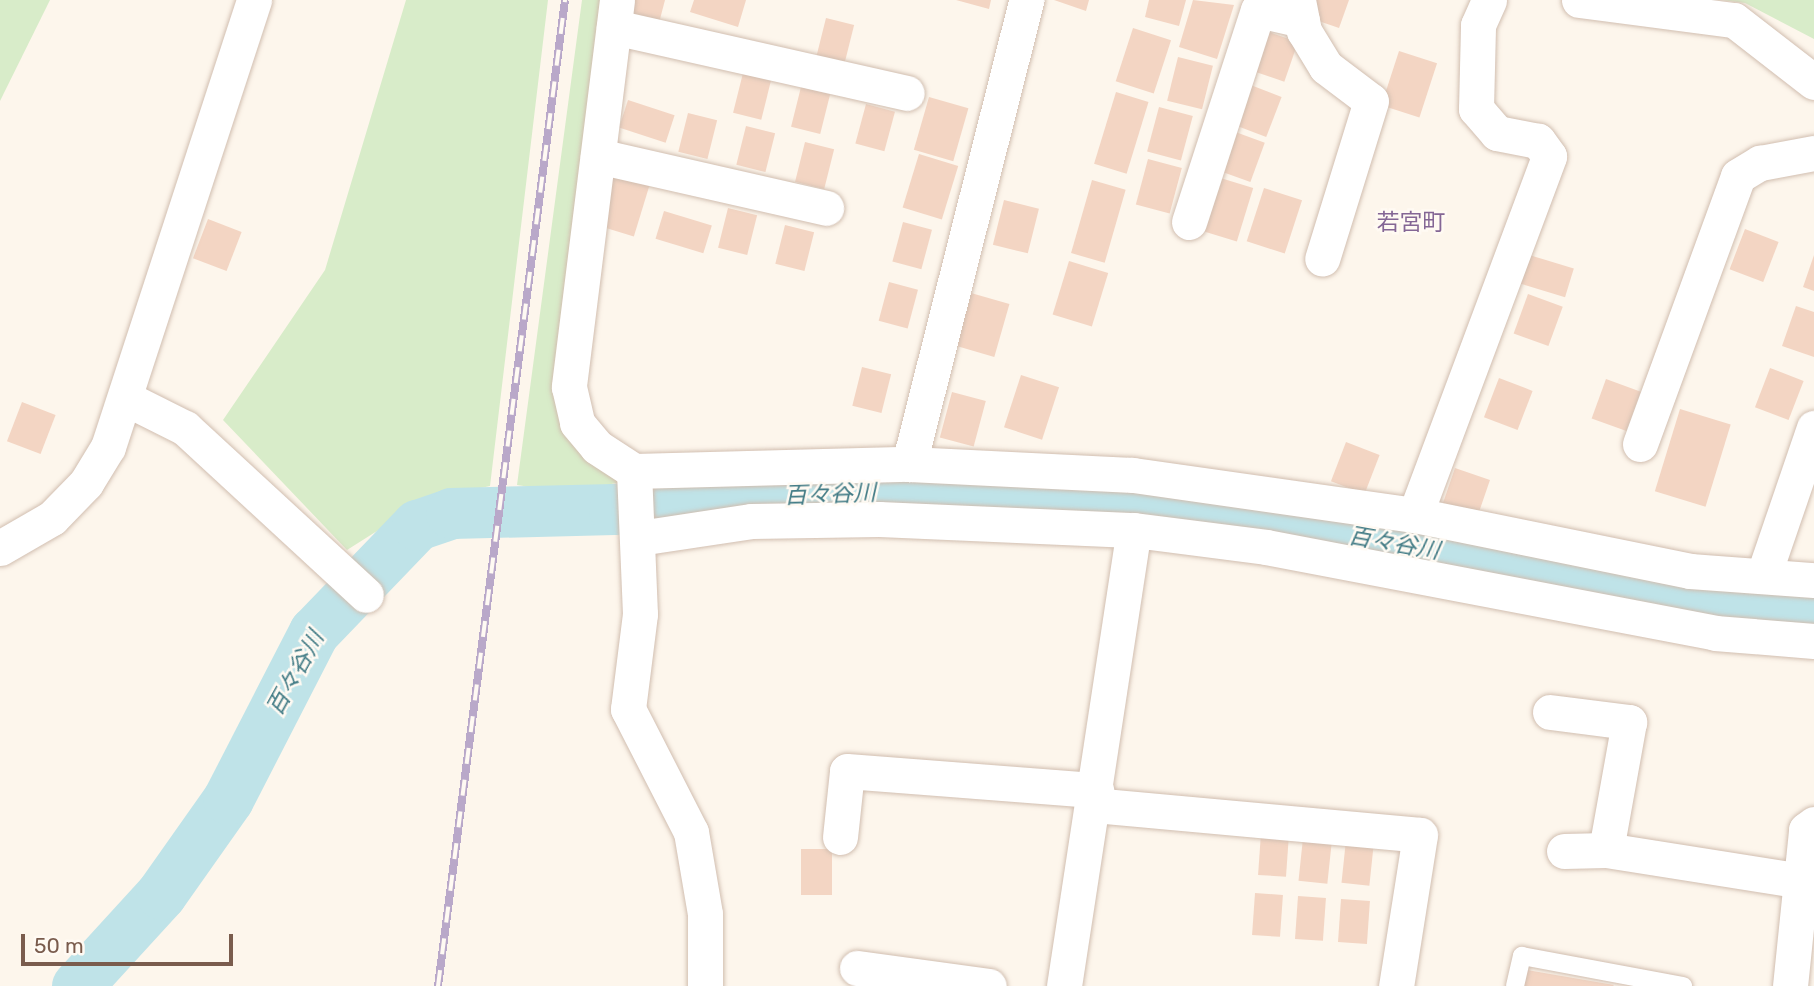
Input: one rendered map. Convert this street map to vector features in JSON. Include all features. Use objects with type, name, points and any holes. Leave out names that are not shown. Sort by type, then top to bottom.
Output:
[{"type":"street","points":[[0,548],[52,518],[86,483],[108,447],[254,0]]},
{"type":"street","points":[[909,464],[1027,0]]},
{"type":"street","points":[[1416,515],[1549,156],[1538,141],[1497,133],[1476,109],[1478,25],[1489,0]]},
{"type":"street","points":[[1579,0],[1734,20],[1814,82]]},
{"type":"street","points":[[1189,222],[1258,10],[1300,10],[1326,67],[1371,101],[1322,259]]},
{"type":"street","points":[[907,93],[615,14],[569,387],[577,423],[597,447],[634,471],[909,464],[1133,475],[1416,515],[1690,571],[1814,580]]},
{"type":"street","points":[[1640,444],[1738,176],[1760,163],[1814,153]]},
{"type":"street","points":[[597,156],[826,208]]},
{"type":"street","points":[[125,398],[185,428],[330,555],[366,595]]},
{"type":"street","points":[[1767,565],[1814,428]]},
{"type":"street","points":[[634,471],[639,538],[640,614],[628,709],[691,832],[705,914],[705,986]]},
{"type":"street","points":[[639,538],[751,521],[866,519],[1134,530],[1266,547],[1715,634],[1814,641]]},
{"type":"street","points":[[1064,986],[1095,798],[1134,530]]},
{"type":"street","points":[[1550,712],[1629,722],[1606,850]]},
{"type":"street","points":[[840,837],[847,771],[1420,835],[1396,986]]},
{"type":"street","points":[[1790,986],[1804,950],[1801,881],[1806,830],[1814,824]]},
{"type":"street","points":[[1564,851],[1606,850],[1801,881]]},
{"type":"street","points":[[857,968],[989,986]]},
{"type":"lane","points":[[1515,986],[1522,956],[1683,986]]},
{"type":"green space","points":[[0,0],[50,0],[0,101]]},
{"type":"green space","points":[[406,0],[548,0],[490,486],[426,500],[347,550],[223,420],[325,270]]},
{"type":"green space","points":[[582,0],[608,0],[561,378],[626,480],[576,494],[517,485]]},
{"type":"green space","points":[[1722,0],[1814,0],[1814,39],[1745,3]]},
{"type":"building","points":[[635,0],[665,0],[659,23],[631,16]]},
{"type":"building","points":[[694,0],[746,0],[738,27],[690,12]]},
{"type":"building","points":[[956,0],[991,0],[989,9]]},
{"type":"building","points":[[1054,0],[1089,0],[1086,11]]},
{"type":"building","points":[[1149,0],[1186,0],[1179,26],[1145,17]]},
{"type":"building","points":[[1193,0],[1234,5],[1217,59],[1179,47]]},
{"type":"building","points":[[1310,0],[1349,0],[1339,28],[1304,16]]},
{"type":"building","points":[[826,18],[854,25],[844,64],[816,57]]},
{"type":"building","points":[[1133,28],[1171,40],[1154,94],[1116,81]]},
{"type":"building","points":[[1263,30],[1298,42],[1284,82],[1249,70]]},
{"type":"building","points":[[1399,51],[1437,63],[1419,118],[1381,105]]},
{"type":"building","points":[[1178,57],[1213,66],[1202,109],[1167,101]]},
{"type":"building","points":[[743,73],[771,80],[761,120],[733,113]]},
{"type":"building","points":[[1248,84],[1282,97],[1266,137],[1233,124]]},
{"type":"building","points":[[801,87],[830,94],[820,134],[791,127]]},
{"type":"building","points":[[1116,92],[1149,102],[1127,174],[1094,164]]},
{"type":"building","points":[[929,97],[968,108],[953,161],[914,150]]},
{"type":"building","points":[[628,100],[675,115],[666,143],[619,128]]},
{"type":"building","points":[[866,104],[895,112],[884,151],[855,144]]},
{"type":"building","points":[[1159,107],[1193,116],[1181,160],[1147,151]]},
{"type":"building","points":[[688,113],[717,120],[707,159],[678,152]]},
{"type":"building","points":[[746,126],[775,133],[765,172],[736,165]]},
{"type":"building","points":[[1230,130],[1265,143],[1250,182],[1216,169]]},
{"type":"building","points":[[805,142],[834,149],[824,189],[795,182]]},
{"type":"building","points":[[919,154],[958,166],[942,220],[903,208]]},
{"type":"building","points":[[1148,159],[1182,168],[1170,213],[1136,204]]},
{"type":"building","points":[[611,171],[650,183],[634,237],[595,225]]},
{"type":"building","points":[[1214,176],[1253,188],[1237,242],[1198,230]]},
{"type":"building","points":[[1092,180],[1126,190],[1105,263],[1071,253]]},
{"type":"building","points":[[1264,188],[1302,200],[1285,254],[1247,241]]},
{"type":"building","points":[[1004,200],[1039,209],[1028,253],[993,245]]},
{"type":"building","points":[[728,208],[757,215],[747,255],[718,248]]},
{"type":"building","points":[[664,211],[712,226],[703,253],[656,239]]},
{"type":"building","points":[[208,219],[242,232],[227,271],[193,258]]},
{"type":"building","points":[[903,222],[932,230],[921,269],[892,262]]},
{"type":"building","points":[[785,225],[814,232],[804,271],[775,264]]},
{"type":"building","points":[[1745,229],[1779,242],[1763,282],[1730,269]]},
{"type":"building","points":[[1526,254],[1574,269],[1565,297],[1517,283]]},
{"type":"building","points":[[1814,255],[1814,291],[1803,287]]},
{"type":"building","points":[[1069,261],[1108,273],[1092,327],[1053,315]]},
{"type":"building","points":[[889,282],[918,290],[908,328],[879,321]]},
{"type":"building","points":[[971,293],[1009,304],[994,357],[956,346]]},
{"type":"building","points":[[1528,294],[1563,307],[1548,346],[1514,333]]},
{"type":"building","points":[[1796,306],[1814,312],[1814,357],[1782,346]]},
{"type":"building","points":[[862,367],[891,374],[881,413],[852,406]]},
{"type":"building","points":[[1770,368],[1804,381],[1789,420],[1755,407]]},
{"type":"building","points":[[1021,375],[1059,387],[1042,440],[1004,427]]},
{"type":"building","points":[[1499,378],[1533,391],[1518,430],[1484,417]]},
{"type":"building","points":[[1606,379],[1641,392],[1626,431],[1592,418]]},
{"type":"building","points":[[952,392],[986,401],[974,446],[940,437]]},
{"type":"building","points":[[22,402],[56,415],[41,454],[7,441]]},
{"type":"building","points":[[1680,409],[1731,424],[1706,507],[1655,491]]},
{"type":"building","points":[[1346,442],[1380,455],[1365,494],[1331,481]]},
{"type":"building","points":[[1455,468],[1490,480],[1477,519],[1442,507]]},
{"type":"building","points":[[1261,833],[1289,835],[1286,877],[1258,875]]},
{"type":"building","points":[[1303,838],[1332,841],[1327,884],[1299,881]]},
{"type":"building","points":[[1346,840],[1374,843],[1369,886],[1342,883]]},
{"type":"building","points":[[801,849],[832,849],[832,895],[801,895]]},
{"type":"building","points":[[1255,893],[1283,895],[1280,937],[1252,935]]},
{"type":"building","points":[[1298,896],[1326,898],[1323,941],[1295,939]]},
{"type":"building","points":[[1341,899],[1370,901],[1367,944],[1338,942]]},
{"type":"building","points":[[1527,970],[1614,985],[1523,986]]},
{"type":"waterway","name":"百々谷川","points":[[77,986],[161,894],[228,799],[314,632],[417,525],[451,513],[614,509],[837,490],[1104,501],[1249,516],[1743,606],[1814,611]]},
{"type":"railway","points":[[438,986],[565,0]]},
{"type":"district","name":"若宮町","points":[[1411,222]]}]
